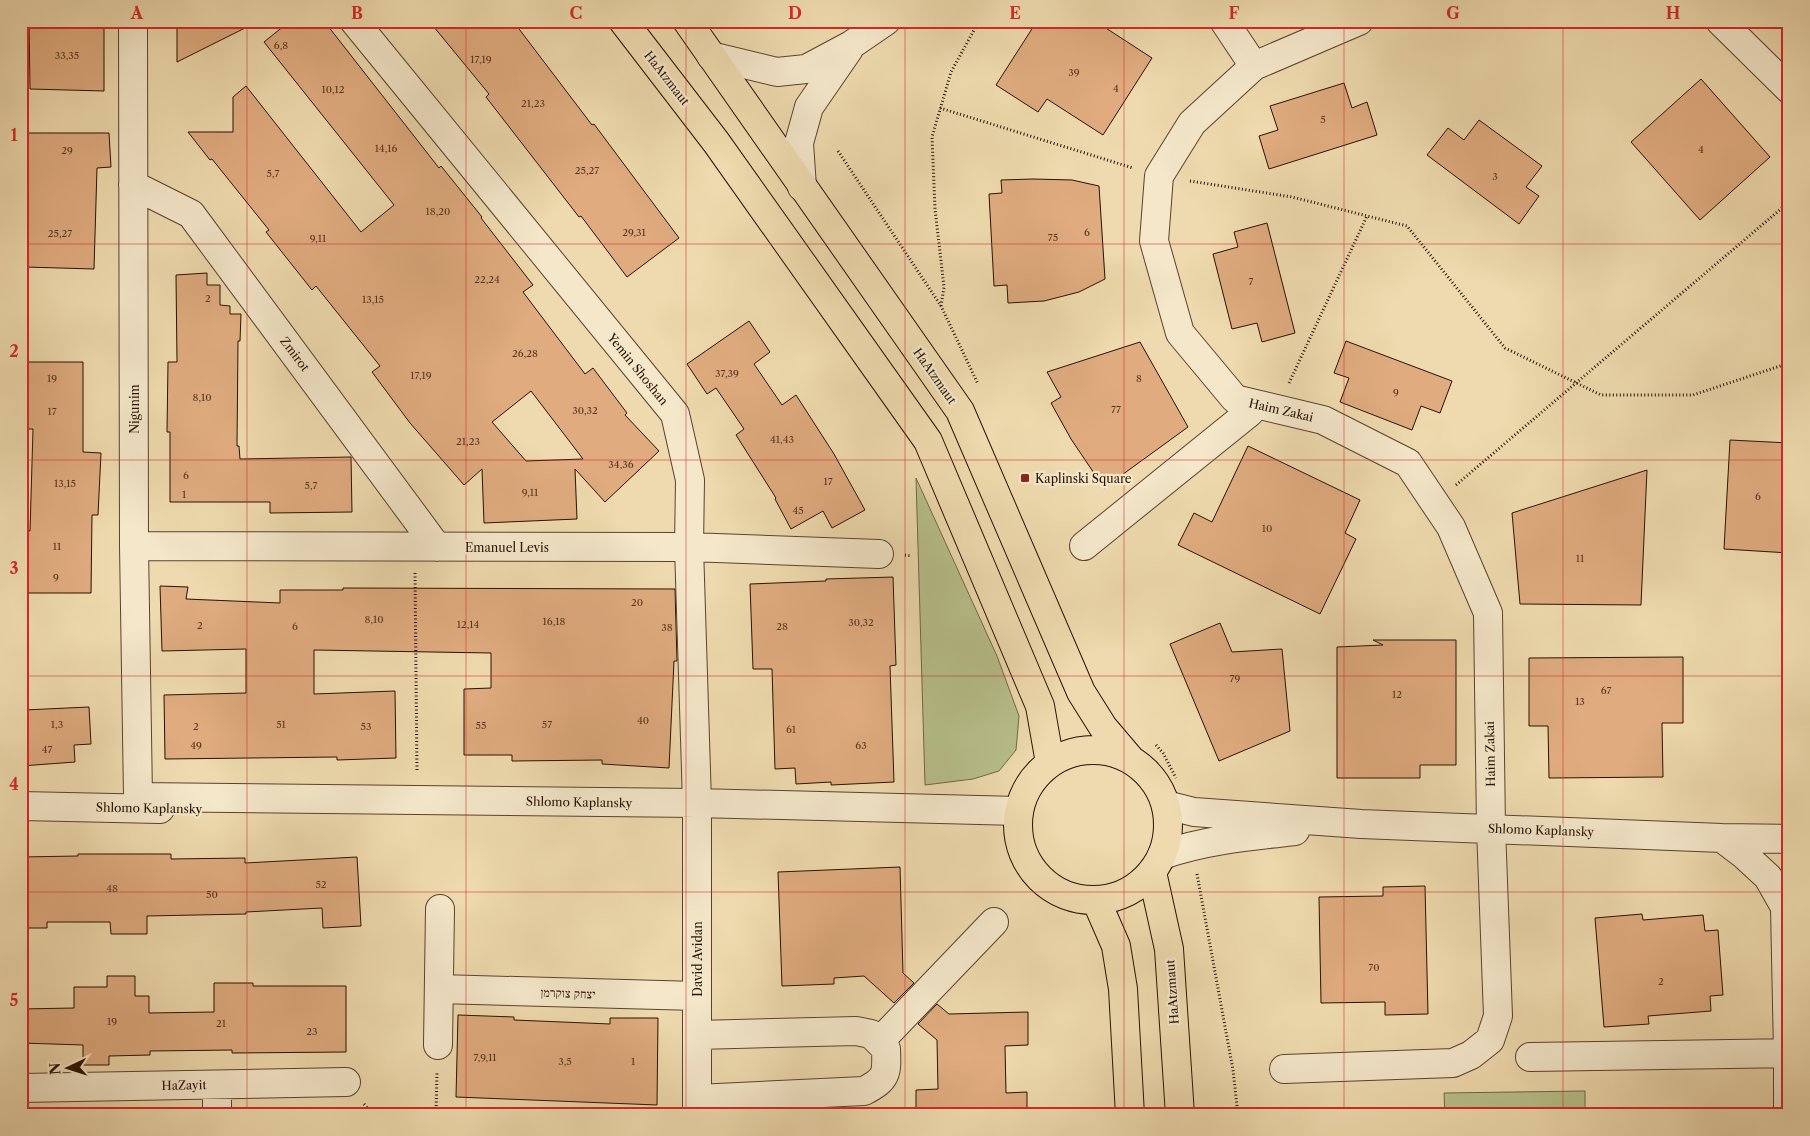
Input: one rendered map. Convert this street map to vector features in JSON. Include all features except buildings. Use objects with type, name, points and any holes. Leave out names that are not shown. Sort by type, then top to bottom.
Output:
[{"type":"main road","name":"HaAtzmaut","points":[[623,21],[716,142],[928,441],[1040,706],[1050,763]]},
{"type":"main road","name":"HaAtzmaut","points":[[687,21],[960,411],[1081,692],[1103,727],[1131,760]]},
{"type":"main road","points":[[1090,749],[1111,751],[1131,760],[1149,774],[1166,805],[1167,837],[1157,864],[1136,887],[1117,896],[1096,900],[1073,898],[1052,888],[1034,872],[1023,853],[1018,832],[1019,811],[1025,792],[1036,776],[1050,763],[1069,753],[1090,749]]},
{"type":"main road","name":"HaAtzmaut","points":[[1157,864],[1169,949],[1180,1115]]},
{"type":"main road","points":[[1096,900],[1116,946],[1123,989],[1130,1115]]},
{"type":"street","name":"Nigunim","points":[[132,21],[134,546],[138,797]]},
{"type":"street","name":"Yemin Shoshan","points":[[354,21],[674,414],[690,480],[689,547],[697,803]]},
{"type":"street","points":[[710,56],[777,72],[806,69],[851,46],[886,21]]},
{"type":"street","points":[[1224,21],[1254,66]]},
{"type":"street","name":"Haim Zakai","points":[[1284,1069],[1453,1063],[1471,1055],[1490,1040],[1498,1016],[1488,614],[1451,528],[1408,463],[1323,420],[1235,399],[1180,333],[1154,241],[1159,176],[1192,123],[1254,66],[1359,21]]},
{"type":"street","points":[[1720,21],[1789,89]]},
{"type":"street","points":[[802,187],[799,143],[809,107],[851,46]]},
{"type":"street","name":"Zmirot","points":[[132,185],[191,214],[426,547]]},
{"type":"street","points":[[1084,546],[1250,412]]},
{"type":"street","name":"Emanuel Levis","points":[[134,546],[689,547],[879,554]]},
{"type":"street","name":"Shlomo Kaplansky","points":[[138,797],[697,803],[1019,811]]},
{"type":"street","name":"David Avidan","points":[[697,803],[697,1107]]},
{"type":"street","name":"Shlomo Kaplansky","points":[[1166,805],[1194,812],[1361,824],[1722,838],[1789,838]]},
{"type":"street","name":"Shlomo Kaplansky","points":[[21,806],[278,810]]},
{"type":"street","name":"Shlomo Kaplansky","points":[[1157,864],[1181,848],[1226,839],[1361,824]]},
{"type":"street","points":[[1722,838],[1768,877],[1787,900],[1788,1115]]},
{"type":"street","points":[[438,1045],[440,909]]},
{"type":"street","points":[[879,1042],[994,922]]},
{"type":"street","name":"יצחק צוקרמן","points":[[438,989],[697,996]]},
{"type":"street","points":[[697,1035],[856,1031],[871,1034],[886,1050],[887,1071],[878,1084],[864,1091],[697,1107]]},
{"type":"street","points":[[1530,1057],[1788,1053]]},
{"type":"street","name":"HaZayit","points":[[21,1088],[346,1082]]},
{"type":"street","points":[[217,1085],[217,1115]]},
{"type":"path","points":[[838,151],[941,306],[944,287],[936,209],[932,137],[951,72],[979,21]]},
{"type":"path","points":[[940,108],[1159,176],[1292,197],[1407,226],[1505,348],[1601,395],[1694,395],[1789,363]]},
{"type":"path","points":[[1450,490],[1789,202]]},
{"type":"path","points":[[1277,409],[1367,216]]},
{"type":"path","points":[[418,800],[426,547]]},
{"type":"path","points":[[372,1115],[436,1113],[438,1045]]},
{"type":"green space","points":[[916,478],[997,656],[1019,716],[1016,750],[999,771],[973,779],[925,785]]},
{"type":"green space","points":[[1585,1091],[1585,1115],[1445,1115],[1444,1093]]},
{"type":"place","name":"Kaplinski Square","points":[[1025,478]]}]
